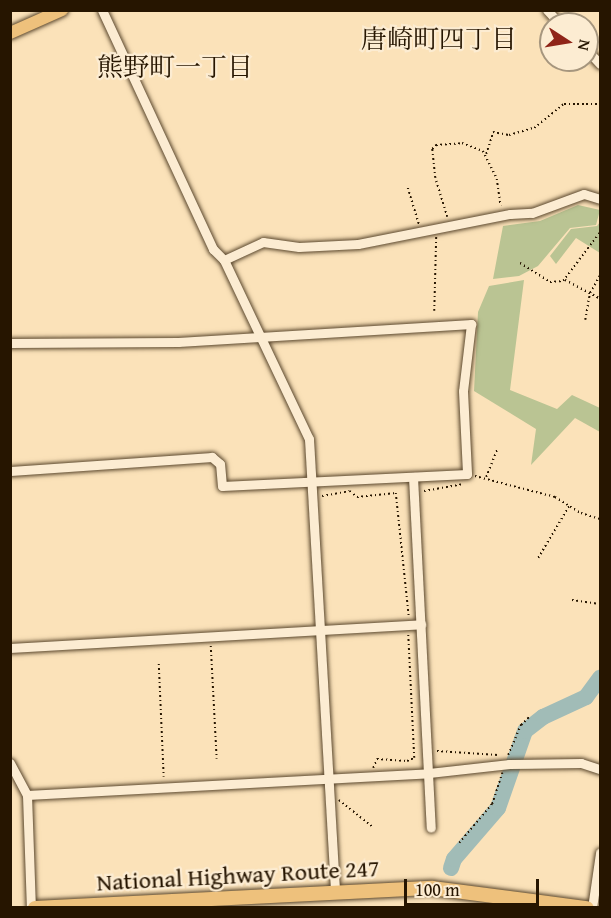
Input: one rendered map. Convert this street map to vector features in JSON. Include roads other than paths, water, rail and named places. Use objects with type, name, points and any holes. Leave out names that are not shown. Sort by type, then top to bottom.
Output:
[{"type":"highway","name":"National Highway Route 247","points":[[33,908],[335,891],[432,888],[586,908]]},
{"type":"main road","points":[[10,33],[62,10]]},
{"type":"street","points":[[102,10],[213,249],[224,260],[309,440],[335,891]]},
{"type":"street","points":[[224,260],[263,242],[332,246],[436,231],[510,213],[532,213],[584,194],[600,199]]},
{"type":"street","points":[[10,343],[178,342],[471,324],[463,391],[467,474],[222,486],[220,464],[212,457],[10,471]]},
{"type":"street","points":[[413,477],[413,625],[428,750],[431,828]]},
{"type":"street","points":[[10,648],[413,625]]},
{"type":"street","points":[[10,763],[27,795],[33,908]]},
{"type":"street","points":[[27,795],[429,773],[511,765],[581,763],[600,769]]},
{"type":"street","points":[[592,908],[600,853]]},
{"type":"waterway","points":[[451,868],[454,859],[498,808],[525,731],[543,717],[586,697],[600,678]]},
{"type":"district","name":"唐崎町四丁目","points":[[439,39]]},
{"type":"district","name":"熊野町一丁目","points":[[175,67]]}]
